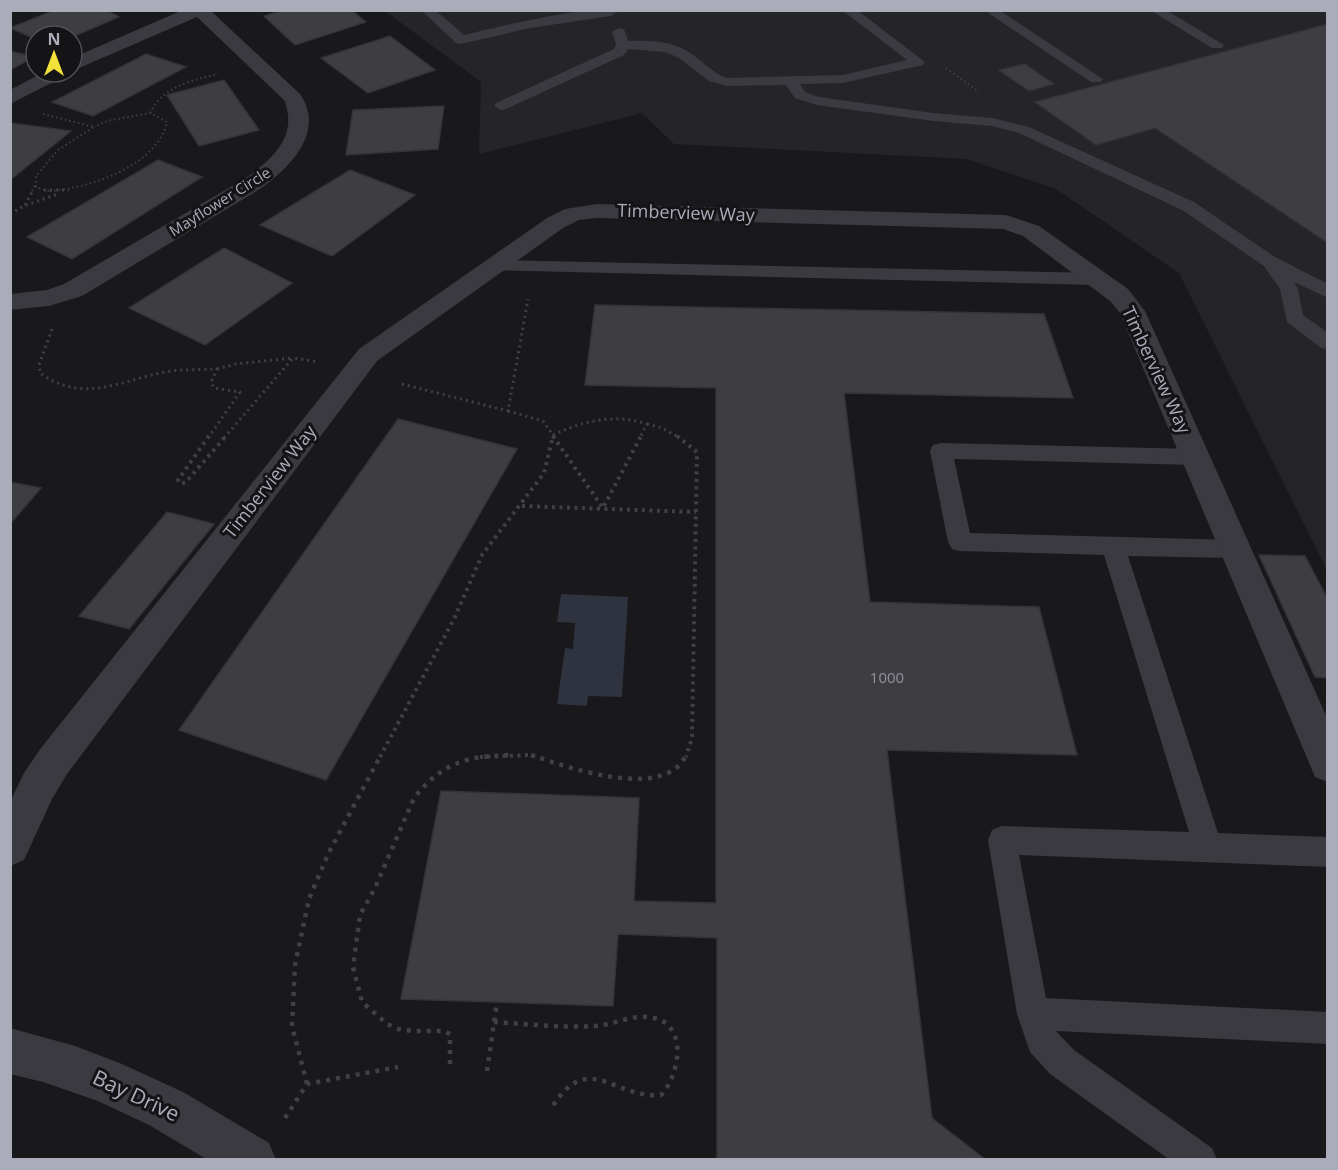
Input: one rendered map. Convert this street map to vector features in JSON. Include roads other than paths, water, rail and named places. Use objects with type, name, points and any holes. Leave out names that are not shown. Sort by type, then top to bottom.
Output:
[{"type":"street","points":[[84,60],[149,30],[200,11]]},
{"type":"street","name":"Mayflower Circle","points":[[10,302],[49,298],[81,287],[259,180],[280,162],[291,148],[300,123],[299,110],[294,98],[200,11]]},
{"type":"street","points":[[10,98],[36,84]]},
{"type":"street","name":"Timberview Way","points":[[10,846],[50,766],[368,355],[560,220],[580,212],[1006,222],[1031,231],[1125,300],[1132,311],[1328,764]]},
{"type":"street","name":"Bay Drive","points":[[10,1051],[81,1071],[140,1095],[198,1126],[252,1160]]},
{"type":"lane","points":[[428,10],[461,40],[537,22],[611,11],[624,45]]},
{"type":"lane","points":[[624,45],[654,45],[675,51],[691,60],[712,78],[722,82],[791,82],[853,77],[918,62],[848,10]]},
{"type":"lane","points":[[990,10],[1096,79]]},
{"type":"lane","points":[[1159,12],[1176,10]]},
{"type":"lane","points":[[1159,12],[1217,45]]},
{"type":"lane","points":[[501,106],[611,57],[624,45]]},
{"type":"lane","points":[[791,82],[800,95],[817,101],[933,117],[992,122],[1024,130],[1188,206],[1269,261],[1328,292]]},
{"type":"lane","points":[[1269,261],[1287,284],[1294,318],[1328,343]]},
{"type":"lane","points":[[494,266],[1096,279]]},
{"type":"lane","points":[[1195,457],[941,451],[960,542],[1235,549]]},
{"type":"lane","points":[[1113,546],[1208,848]]},
{"type":"lane","points":[[1200,1160],[1062,1062],[1042,1040],[1033,1014],[1002,840],[1328,852]]},
{"type":"lane","points":[[1033,1014],[1328,1028]]},
{"type":"water","points":[[561,594],[628,597],[622,697],[588,696],[587,706],[557,704],[565,648],[573,649],[575,623],[557,622]]}]
